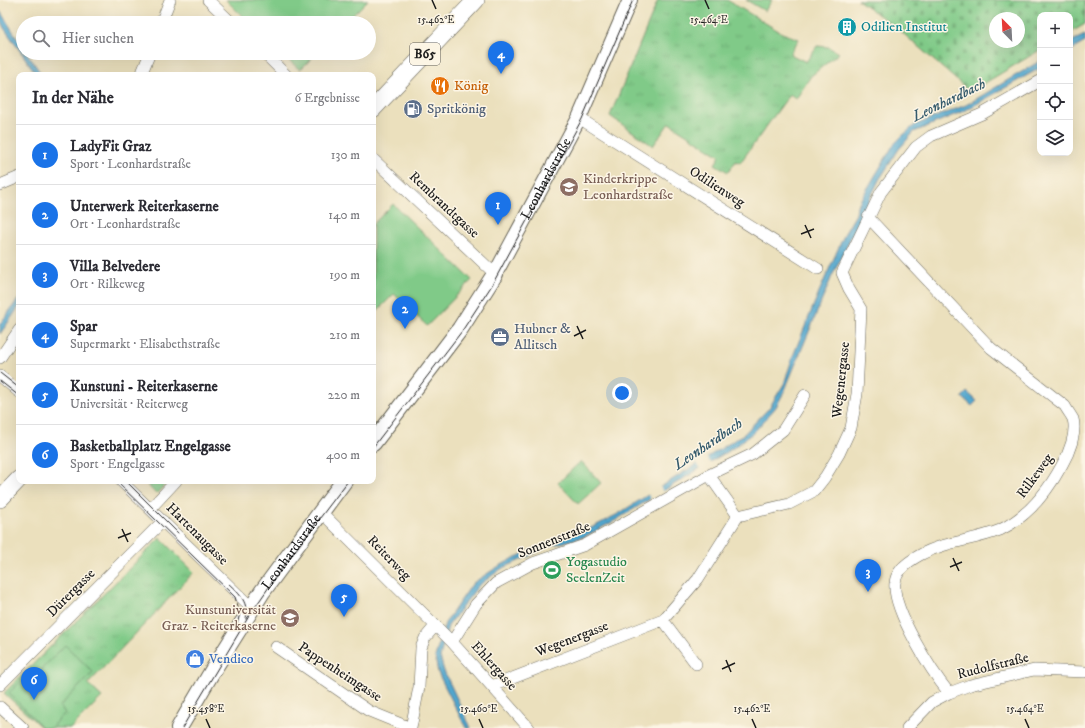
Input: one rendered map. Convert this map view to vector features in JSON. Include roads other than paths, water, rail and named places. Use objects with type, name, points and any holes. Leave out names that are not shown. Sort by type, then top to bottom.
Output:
[{"type":"main road","name":"B65","points":[[376,105],[476,0]]},
{"type":"main road","name":"Leonhardstraße","points":[[376,435],[460,329],[495,274]]},
{"type":"main road","points":[[0,499],[16,482]]},
{"type":"main road","name":"Leonhardstraße","points":[[179,728],[252,608],[279,567],[342,484]]},
{"type":"street","points":[[164,16],[170,0]]},
{"type":"street","points":[[208,0],[225,16]]},
{"type":"street","name":"Leonhardstraße","points":[[495,274],[579,118],[630,0]]},
{"type":"street","points":[[142,72],[147,60]]},
{"type":"street","points":[[271,60],[283,72]]},
{"type":"street","points":[[868,217],[881,192],[894,173],[906,157],[923,141],[982,114],[1037,83]]},
{"type":"street","name":"Odilienweg","points":[[579,118],[818,269]]},
{"type":"street","name":"Rembrandtgasse","points":[[376,161],[495,274]]},
{"type":"street","points":[[0,185],[16,178]]},
{"type":"street","name":"Wegenergasse","points":[[492,686],[663,620],[698,579],[738,516],[789,504],[814,491],[835,461],[851,428],[857,394],[861,309],[849,289],[842,273],[868,217]]},
{"type":"street","name":"Rilkeweg","points":[[868,217],[991,348],[1065,406],[1073,419],[1073,436],[1068,456],[1056,475],[1026,512],[1001,529],[984,536],[945,544],[919,555],[899,570],[895,583],[898,604],[904,621],[949,693]]},
{"type":"street","points":[[0,358],[16,334]]},
{"type":"street","points":[[0,376],[16,389]]},
{"type":"street","name":"Sonnenstraße","points":[[451,640],[476,604],[496,583],[533,563],[585,545],[709,475],[753,454],[783,430],[805,395]]},
{"type":"street","points":[[709,475],[738,516]]},
{"type":"street","name":"Hartenaugasse","points":[[124,484],[252,608]]},
{"type":"street","points":[[150,509],[173,484]]},
{"type":"street","name":"Reiterweg","points":[[322,512],[437,628]]},
{"type":"street","name":"Dürergasse","points":[[0,685],[163,521]]},
{"type":"street","points":[[663,620],[696,664]]},
{"type":"street","name":"Ehlergasse","points":[[437,628],[451,640],[528,728]]},
{"type":"street","name":"Pappenheimgasse","points":[[276,647],[369,711],[411,728],[418,687],[421,648],[425,638],[437,628]]},
{"type":"street","name":"Rudolfstraße","points":[[907,728],[932,702],[949,693],[992,679],[1034,670],[1085,672]]},
{"type":"street","points":[[0,707],[23,728]]},
{"type":"water","points":[[0,11],[16,36],[16,45],[4,28],[0,20]]},
{"type":"water","points":[[1085,35],[1085,42],[1073,49],[1073,41]]},
{"type":"water","points":[[26,60],[32,60],[40,72],[35,72]]},
{"type":"water","name":"Leonhardbach","points":[[1037,63],[1037,70],[966,110],[914,132],[899,149],[879,180],[832,276],[784,392],[776,407],[754,432],[733,448],[616,520],[584,537],[553,545],[501,569],[478,586],[448,626],[440,657],[444,671],[471,728],[466,728],[438,673],[435,657],[445,623],[473,583],[516,557],[552,541],[591,528],[618,514],[744,434],[769,408],[784,384],[793,356],[819,292],[845,233],[856,214],[857,206],[894,144],[915,125],[966,105]]},
{"type":"water","points":[[16,302],[16,311],[0,334],[0,324]]},
{"type":"water","points":[[967,392],[977,401],[972,406],[962,397]]},
{"type":"tram line","points":[[376,443],[462,331],[492,285],[582,119],[633,0]]},
{"type":"tram line","points":[[0,373],[16,386]]},
{"type":"tram line","points":[[0,381],[16,394]]},
{"type":"tram line","points":[[119,484],[235,597],[240,613],[237,625]]},
{"type":"tram line","points":[[129,484],[178,533]]},
{"type":"tram line","points":[[182,728],[249,616],[282,568],[346,484]]},
{"type":"tram line","points":[[229,584],[243,599],[247,613],[246,619]]},
{"type":"place","name":"Odilien Institut","points":[[847,27]]},
{"type":"place","name":"Spar","points":[[501,74]]},
{"type":"place","name":"König","points":[[440,86]]},
{"type":"place","name":"Spritkönig","points":[[413,109]]},
{"type":"place","name":"Kinderkrippe Leonhardstraße","points":[[569,187]]},
{"type":"place","name":"LadyFit Graz","points":[[498,225]]},
{"type":"place","name":"Unterwerk Reiterkaserne","points":[[405,329]]},
{"type":"place","name":"Hubner & Allitsch","points":[[500,337]]},
{"type":"place","name":"Yogastudio SeelenZeit","points":[[552,570]]},
{"type":"place","name":"Villa Belvedere","points":[[868,592]]},
{"type":"place","name":"Kunstuni - Reiterkaserne","points":[[344,617]]},
{"type":"place","name":"Kunstuniversität Graz - Reiterkaserne","points":[[290,618]]},
{"type":"place","name":"Vendico","points":[[195,659]]},
{"type":"place","name":"Basketballplatz Engelgasse","points":[[34,700]]}]
